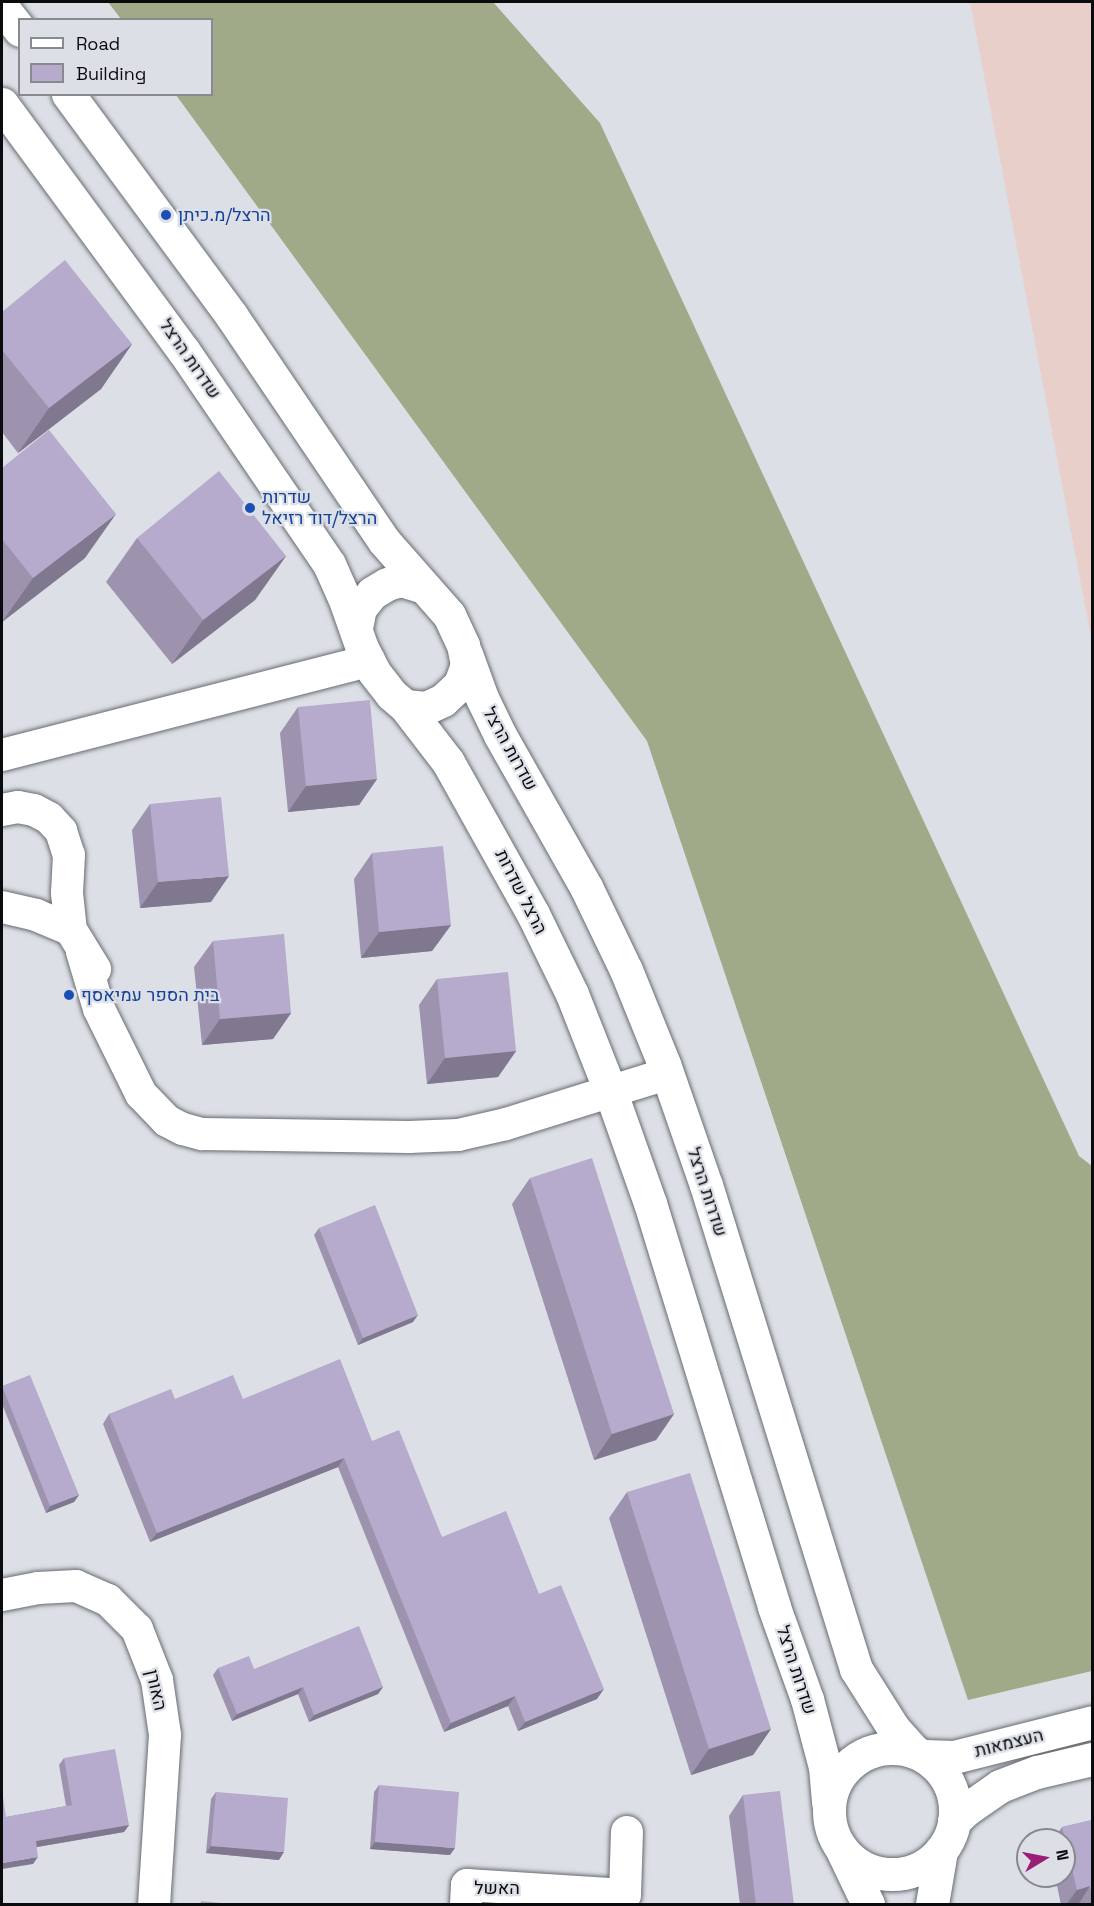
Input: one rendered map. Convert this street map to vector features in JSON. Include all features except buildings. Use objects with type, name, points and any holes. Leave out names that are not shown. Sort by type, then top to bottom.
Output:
[{"type":"main road","points":[[2,7],[18,27]]},
{"type":"main road","points":[[69,96],[231,315],[384,541],[449,615],[463,645],[467,665],[460,684],[443,700],[426,708],[405,706],[391,694],[369,662],[356,628],[360,608],[372,593],[387,584],[401,580],[424,587]]},
{"type":"main road","name":"שדרות הרצל","points":[[2,104],[103,238],[248,443],[329,564],[356,628]]},
{"type":"main road","name":"שדרות הרצל","points":[[463,645],[482,698],[500,735],[555,829],[621,960],[667,1074],[706,1185],[856,1669],[894,1729],[919,1754]]},
{"type":"main road","name":"הרצל שדרות","points":[[405,706],[448,762],[513,876],[572,994],[611,1093]]},
{"type":"main road","name":"שדרות הרצל","points":[[611,1093],[650,1203],[774,1606],[807,1699],[825,1767],[828,1803]]},
{"type":"main road","name":"העצמאות","points":[[919,1754],[954,1757],[1092,1722]]},
{"type":"main road","points":[[840,1848],[854,1862],[871,1871],[890,1875],[909,1872],[927,1864],[941,1851],[950,1837],[954,1821],[955,1802],[950,1784],[939,1768],[919,1754],[896,1747],[876,1749],[859,1756],[844,1768],[833,1785],[828,1803],[828,1819],[840,1848],[868,1905]]},
{"type":"main road","name":"העצמאות","points":[[954,1821],[1000,1786],[1038,1772],[1092,1759]]},
{"type":"main road","points":[[933,1905],[941,1851]]},
{"type":"street","points":[[2,755],[369,662]]},
{"type":"street","points":[[2,810],[18,807],[34,810],[49,818],[61,831],[69,855],[67,893],[76,941],[107,988],[162,1097],[191,1132],[230,1137],[458,1135],[611,1093],[667,1074]]},
{"type":"street","points":[[2,907],[36,915],[76,941]]},
{"type":"street","name":"האורן","points":[[2,1595],[38,1588],[76,1586],[108,1600],[137,1629],[157,1680],[165,1735],[154,1905]]},
{"type":"street","name":"האשל","points":[[466,1905],[467,1885],[625,1894],[627,1832]]},
{"type":"shaded area","points":[[970,2],[1092,2],[1092,642]]},
{"type":"green space","points":[[108,2],[493,2],[600,123],[1079,1156],[1092,1166],[1092,1671],[968,1700],[647,741],[177,96],[213,96],[213,18],[120,18]]},
{"type":"place","name":"הרצל/מ.כיתן","points":[[166,215]]},
{"type":"place","name":"שדרות הרצל/דוד רזיאל","points":[[250,508]]},
{"type":"place","name":"בית הספר עמיאסף","points":[[69,995]]}]
